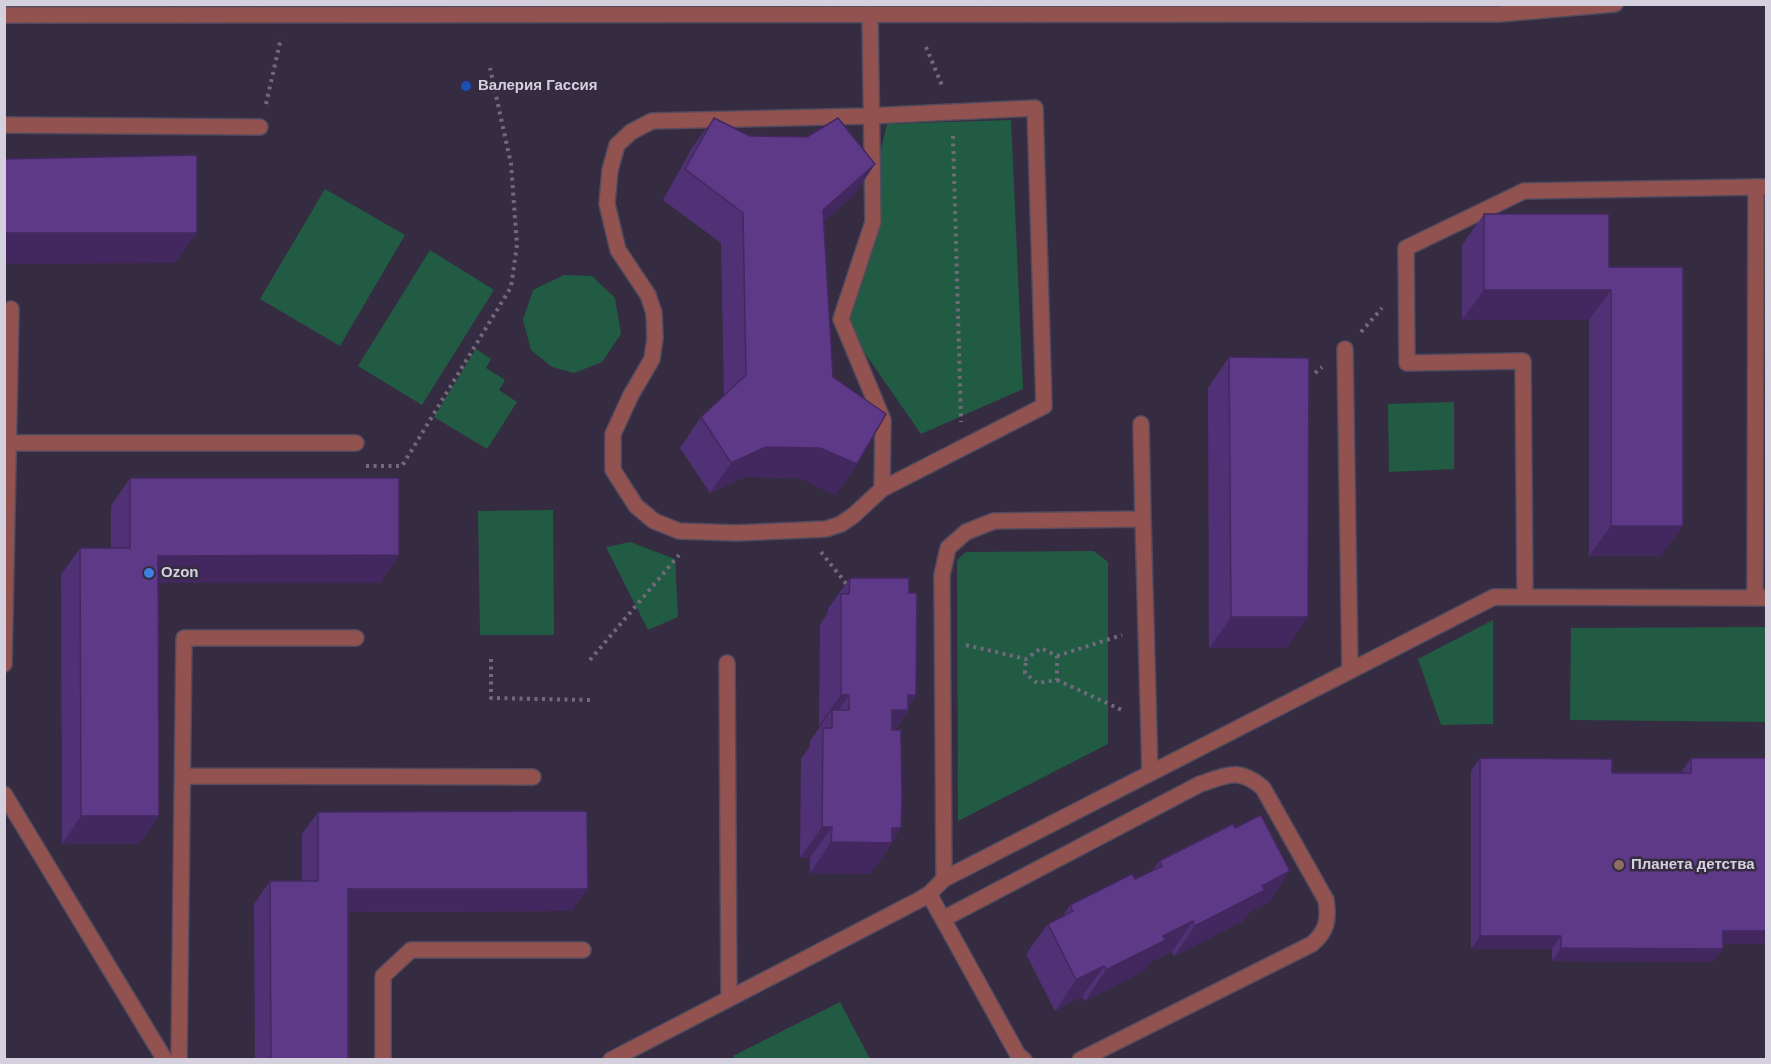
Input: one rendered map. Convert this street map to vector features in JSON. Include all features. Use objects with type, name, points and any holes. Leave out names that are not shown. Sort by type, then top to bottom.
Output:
[{"type":"street","points":[[4,15],[494,9],[870,14],[1165,10],[1499,14],[1615,4]]},
{"type":"street","points":[[870,14],[869,116],[873,222],[841,319],[883,420],[882,489]]},
{"type":"street","points":[[1035,108],[1044,406],[882,489],[841,524],[826,529],[736,533],[699,532],[679,531],[654,521],[636,506],[613,470],[613,434],[631,394],[652,359],[655,338],[654,313],[648,295],[618,250],[607,204],[610,170],[616,145],[631,132],[652,121],[869,116],[1035,108]]},
{"type":"street","points":[[4,125],[260,127]]},
{"type":"street","points":[[611,1059],[929,894],[944,879],[1494,597],[1761,598],[1761,187],[1524,191],[1406,248],[1407,363],[1523,361],[1525,597]]},
{"type":"street","points":[[4,664],[11,309]]},
{"type":"street","points":[[1345,349],[1350,671]]},
{"type":"street","points":[[1141,424],[1150,773]]},
{"type":"street","points":[[10,443],[356,443]]},
{"type":"street","points":[[944,879],[942,575],[948,548],[966,532],[994,521],[1143,519]]},
{"type":"street","points":[[179,1059],[184,638],[356,638]]},
{"type":"street","points":[[727,663],[729,996]]},
{"type":"street","points":[[943,919],[1200,784],[1232,773],[1250,777],[1263,788],[1326,900],[1329,918],[1323,935],[1312,944],[1080,1059]]},
{"type":"street","points":[[183,776],[533,777]]},
{"type":"street","points":[[4,794],[165,1059]]},
{"type":"street","points":[[929,894],[1018,1055],[1024,1059]]},
{"type":"street","points":[[383,1059],[383,976],[411,950],[583,950]]},
{"type":"path","points":[[926,47],[953,112],[962,448]]},
{"type":"path","points":[[260,127],[280,49]]},
{"type":"path","points":[[356,443],[356,465],[402,465],[511,287],[517,244],[511,164],[490,68]]},
{"type":"path","points":[[1315,372],[1345,349],[1406,281]]},
{"type":"path","points":[[804,530],[850,589]]},
{"type":"path","points":[[590,660],[699,532]]},
{"type":"path","points":[[1146,626],[1057,656],[1041,648],[1026,659],[1025,672],[1037,683],[1057,680],[1148,720]]},
{"type":"path","points":[[942,638],[1026,659]]},
{"type":"path","points":[[1057,656],[1057,680]]},
{"type":"path","points":[[491,659],[491,698],[590,700]]},
{"type":"green space","points":[[1011,120],[1023,389],[921,434],[841,319],[887,124]]},
{"type":"green space","points":[[325,189],[405,235],[340,346],[260,299]]},
{"type":"green space","points":[[430,250],[494,290],[422,405],[358,366]]},
{"type":"green space","points":[[564,275],[592,276],[615,298],[621,334],[602,362],[574,373],[552,367],[531,350],[523,320],[533,290]]},
{"type":"green space","points":[[476,349],[491,359],[486,368],[505,380],[499,390],[517,402],[487,449],[434,417]]},
{"type":"green space","points":[[1454,402],[1454,469],[1389,472],[1388,404]]},
{"type":"green space","points":[[553,510],[554,635],[480,635],[478,511]]},
{"type":"green space","points":[[630,542],[675,559],[678,617],[648,630],[606,547]]},
{"type":"green space","points":[[1094,551],[1108,562],[1108,744],[958,821],[957,560],[966,552]]},
{"type":"green space","points":[[1493,620],[1493,724],[1441,725],[1418,659]]},
{"type":"green space","points":[[1766,627],[1766,722],[1570,720],[1571,628]]},
{"type":"green space","points":[[840,1002],[870,1059],[734,1059],[733,1056]]},
{"type":"building","points":[[714,118],[750,136],[807,137],[838,118],[875,164],[823,210],[833,377],[886,414],[857,464],[820,448],[766,447],[731,463],[701,417],[746,375],[743,213],[685,169]]},
{"type":"building","points":[[197,155],[197,233],[4,233],[4,159]]},
{"type":"building","points":[[1484,214],[1609,214],[1609,267],[1683,267],[1683,526],[1611,526],[1611,290],[1484,290]]},
{"type":"building","points":[[1229,357],[1309,358],[1308,617],[1231,617]]},
{"type":"building","points":[[130,478],[399,478],[399,555],[158,556],[159,816],[81,816],[80,548],[130,548]]},
{"type":"building","points":[[850,578],[909,578],[909,593],[917,593],[916,695],[908,695],[908,710],[892,710],[892,730],[901,730],[902,802],[901,828],[892,828],[892,843],[831,842],[832,827],[822,827],[823,728],[832,728],[832,710],[849,710],[849,695],[841,695],[841,594],[849,594]]},
{"type":"building","name":"Планета детства","points":[[1480,758],[1612,759],[1612,773],[1691,773],[1691,758],[1767,758],[1767,931],[1723,931],[1723,949],[1561,948],[1561,936],[1480,936]]},
{"type":"building","points":[[587,811],[588,889],[348,889],[348,1059],[271,1059],[270,881],[318,881],[318,812]]},
{"type":"building","points":[[1261,815],[1290,871],[1262,886],[1265,890],[1195,926],[1193,921],[1163,936],[1166,940],[1106,970],[1104,966],[1076,980],[1048,924],[1073,911],[1070,905],[1132,874],[1135,879],[1162,866],[1159,861],[1233,824],[1235,828]]},
{"type":"place","name":"Валерия Гассия","points":[[466,86]]},
{"type":"place","name":"Ozon","points":[[149,573]]},
{"type":"place","name":"Планета детства","points":[[1619,865]]}]
